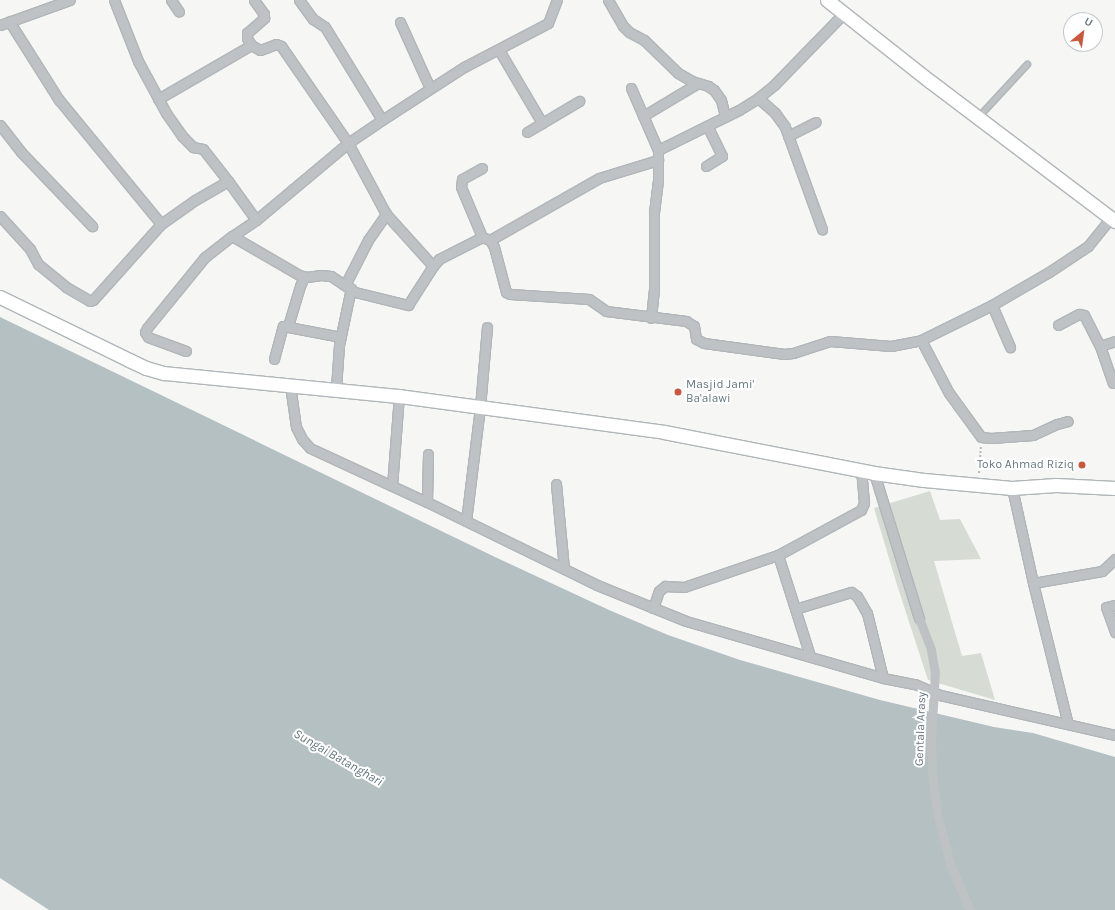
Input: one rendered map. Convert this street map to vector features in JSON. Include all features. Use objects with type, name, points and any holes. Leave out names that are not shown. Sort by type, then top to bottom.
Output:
[{"type":"street","points":[[0,25],[70,0]]},
{"type":"street","points":[[114,0],[138,61],[158,99],[182,136],[193,148],[203,149],[256,220]]},
{"type":"street","points":[[171,0],[179,12]]},
{"type":"street","points":[[254,0],[264,14],[262,21],[247,33],[247,38],[251,45],[260,50],[280,44],[348,143],[386,214],[433,266]]},
{"type":"street","points":[[299,0],[313,19],[325,27],[382,120]]},
{"type":"street","points":[[186,351],[148,337],[145,332],[204,258],[232,236],[256,220],[348,143],[464,67],[548,23],[557,0]]},
{"type":"street","points":[[608,0],[623,26],[629,32],[644,40],[675,70],[714,90],[721,100],[725,116]]},
{"type":"street","points":[[482,168],[462,180],[461,187],[498,260],[506,292],[521,295],[589,299],[606,311],[691,323],[694,326],[696,339],[704,343],[775,353],[793,353],[836,341],[891,346],[921,340],[992,305],[1049,272],[1088,246],[1113,219],[843,14],[827,0]]},
{"type":"street","points":[[232,236],[273,262],[304,277],[320,275],[331,276],[356,292],[408,305],[439,259],[486,238],[599,178],[658,155],[707,125],[739,110],[758,98],[775,84],[843,14]]},
{"type":"street","points":[[9,21],[59,100],[161,224]]},
{"type":"street","points":[[400,22],[430,88]]},
{"type":"street","points":[[158,99],[251,45]]},
{"type":"street","points":[[499,50],[542,123]]},
{"type":"street","points":[[643,116],[698,83]]},
{"type":"street","points":[[631,88],[658,155],[658,180],[654,212],[654,289],[651,318]]},
{"type":"street","points":[[758,98],[775,113],[785,128],[822,229]]},
{"type":"street","points":[[527,132],[579,101]]},
{"type":"street","points":[[788,136],[816,122]]},
{"type":"street","points":[[0,125],[22,152],[92,226]]},
{"type":"street","points":[[706,166],[722,156],[707,125]]},
{"type":"street","points":[[0,216],[30,249],[38,264],[66,287],[90,301],[93,300],[161,224],[195,200],[228,182]]},
{"type":"street","points":[[336,388],[348,286],[368,240],[386,214]]},
{"type":"street","points":[[288,326],[304,277]]},
{"type":"street","points":[[0,297],[146,368],[182,375],[336,388],[664,432],[874,473],[924,480],[1012,488],[1056,485],[1115,488]]},
{"type":"street","points":[[992,305],[1010,347]]},
{"type":"street","points":[[1058,326],[1082,313],[1100,346],[1113,383]]},
{"type":"street","points":[[274,359],[282,327],[288,326],[341,337]]},
{"type":"street","points":[[466,521],[480,407],[487,327]]},
{"type":"street","points":[[921,340],[950,393],[981,436],[991,438],[1034,435],[1068,421]]},
{"type":"street","points":[[1100,346],[1115,341]]},
{"type":"street","points":[[290,385],[296,427],[302,439],[310,448],[427,502],[596,585],[686,621],[883,678],[915,684],[940,695],[1115,735]]},
{"type":"street","points":[[392,486],[399,396]]},
{"type":"street","points":[[427,502],[428,454]]},
{"type":"street","points":[[653,608],[659,591],[666,586],[684,587],[778,555],[861,510],[864,503],[861,470]]},
{"type":"street","name":"Gentala Arasy","points":[[874,473],[919,618],[931,650],[936,672],[931,740],[932,773],[937,813],[950,864],[970,910]]},
{"type":"street","points":[[556,484],[564,568]]},
{"type":"street","points":[[1012,488],[1019,511],[1033,583],[1068,724]]},
{"type":"street","points":[[778,555],[810,656]]},
{"type":"street","points":[[1033,583],[1102,570],[1115,559]]},
{"type":"street","points":[[795,609],[851,592],[857,596],[866,613],[883,678]]},
{"type":"street","points":[[1115,605],[1106,607],[1115,632]]},
{"type":"lane","points":[[978,117],[1027,64]]},
{"type":"path","points":[[978,485],[981,436]]},
{"type":"shaded area","points":[[930,491],[940,520],[960,519],[981,559],[934,561],[962,656],[981,653],[995,700],[928,680],[897,585],[874,508]]},
{"type":"water","name":"Sungai Batanghari","points":[[0,317],[495,557],[609,610],[668,635],[740,660],[880,700],[994,727],[1033,733],[1115,757],[1115,910],[49,910],[0,878]]},
{"type":"place","name":"Masjid Jami' Ba'alawi","points":[[678,392]]},
{"type":"place","name":"Toko Ahmad Riziq","points":[[1082,465]]}]
